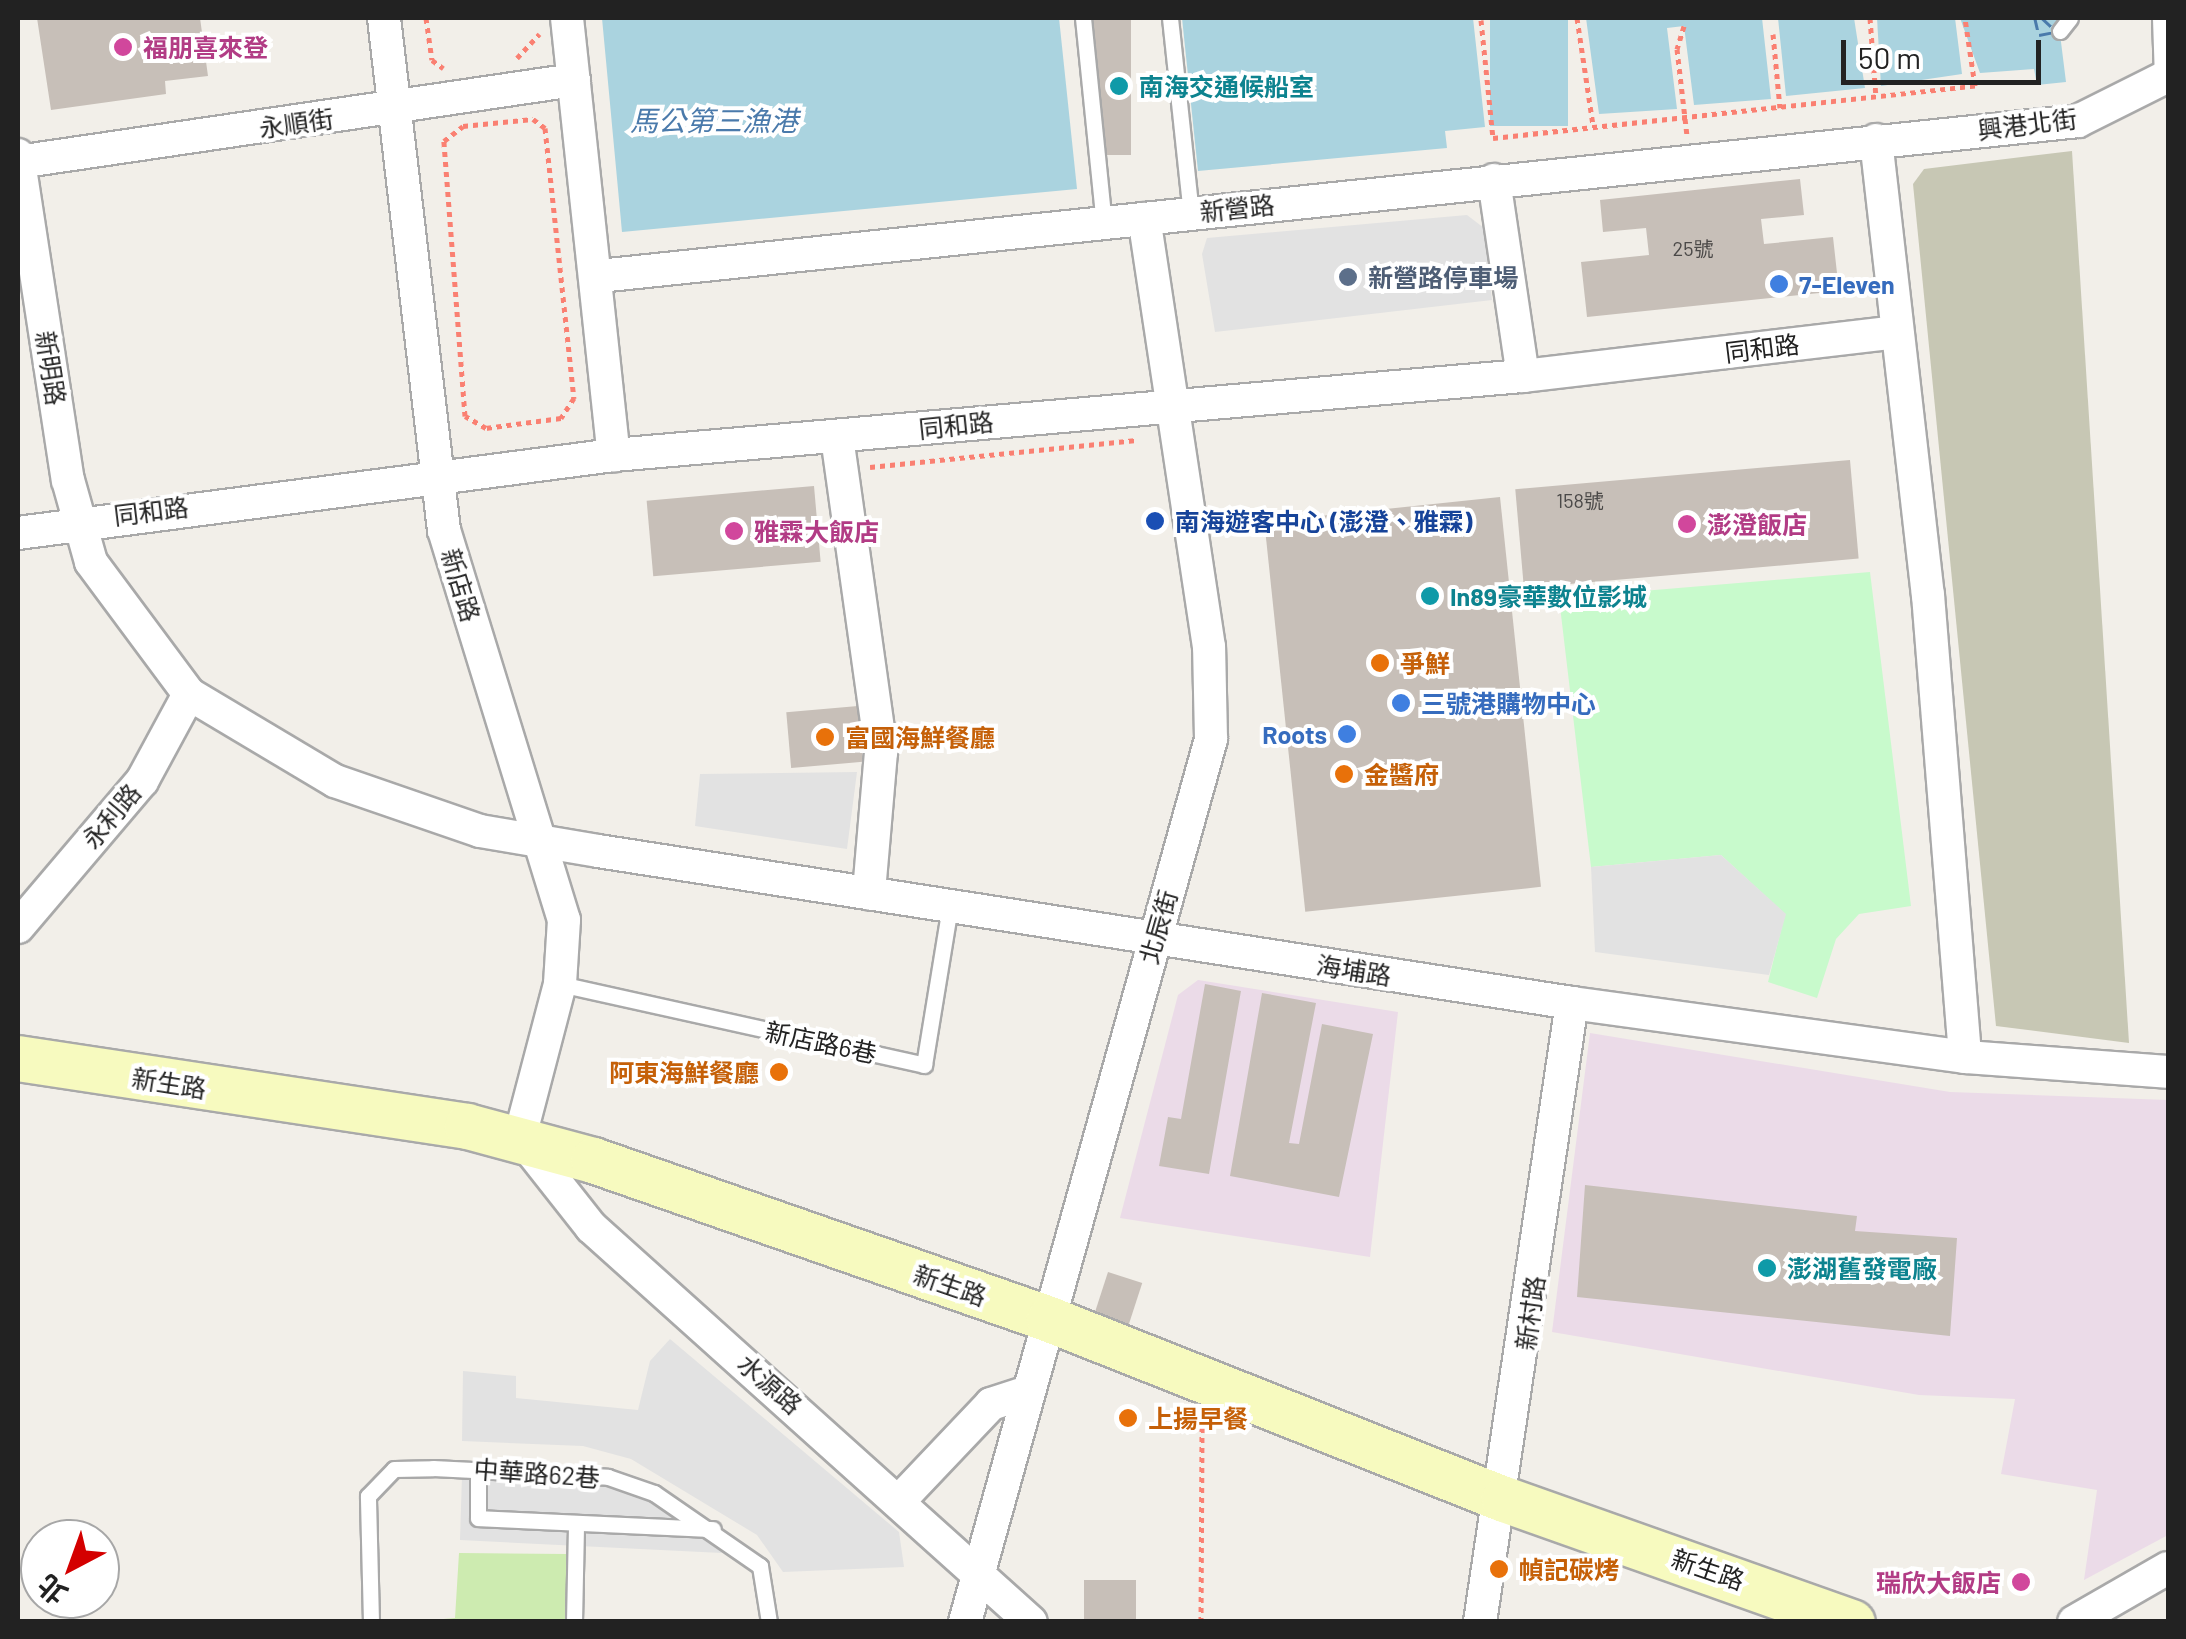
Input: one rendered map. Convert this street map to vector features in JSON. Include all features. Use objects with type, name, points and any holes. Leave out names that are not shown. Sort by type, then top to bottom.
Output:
[{"type":"main road","name":"新生路","points":[[18,1058],[520,1137],[1049,1319],[1203,1384],[1504,1499],[1852,1622]]},
{"type":"street","name":"新店路","points":[[384,18],[433,475],[544,841],[564,920],[560,984],[520,1137]]},
{"type":"street","points":[[567,18],[599,276],[614,455]]},
{"type":"street","name":"興港北街","points":[[1876,140],[2078,121],[2165,77]]},
{"type":"street","name":"永順街","points":[[18,159],[393,110],[574,80]]},
{"type":"street","points":[[1876,140],[1928,595],[1965,1057]]},
{"type":"street","name":"新營路","points":[[599,276],[1876,140]]},
{"type":"street","name":"新明路","points":[[18,159],[78,521],[104,586],[189,694]]},
{"type":"street","points":[[1494,180],[1523,376]]},
{"type":"street","name":"北辰街","points":[[965,1622],[976,1567],[1211,739],[1208,647],[1175,404],[1144,218]]},
{"type":"street","name":"同和路","points":[[18,533],[78,521],[614,455],[1523,376],[1896,332]]},
{"type":"street","points":[[838,437],[881,752],[869,893]]},
{"type":"street","name":"海埔路","points":[[189,694],[370,796],[480,832],[1572,1003],[1965,1057],[2168,1072]]},
{"type":"street","name":"永利路","points":[[18,927],[142,781],[189,694]]},
{"type":"street","name":"新村路","points":[[1480,1622],[1504,1499],[1572,1003]]},
{"type":"street","name":"水源路","points":[[520,1137],[591,1227],[976,1567],[1031,1622]]},
{"type":"street","points":[[900,1499],[990,1404],[1027,1392]]},
{"type":"street","points":[[2074,1622],[2168,1568]]},
{"type":"lane","points":[[1083,18],[1104,223]]},
{"type":"lane","points":[[1170,18],[1190,213]]},
{"type":"lane","points":[[2160,18],[2165,77]]},
{"type":"lane","name":"新店路6巷","points":[[560,984],[924,1065],[950,906]]},
{"type":"lane","name":"中華路62巷","points":[[370,1622],[368,1496],[394,1468],[478,1468],[608,1477],[717,1529],[760,1566],[769,1622]]},
{"type":"lane","points":[[478,1468],[478,1518],[717,1529]]},
{"type":"lane","points":[[574,1622],[576,1524]]},
{"type":"path","points":[[426,18],[432,60],[456,72]]},
{"type":"path","points":[[501,62],[540,37],[538,18]]},
{"type":"path","points":[[1577,18],[1592,125]]},
{"type":"path","points":[[1870,18],[1876,97]]},
{"type":"path","points":[[1481,20],[1493,138],[1975,86],[1965,18]]},
{"type":"path","points":[[1684,26],[1676,49],[1689,118]]},
{"type":"path","points":[[1772,34],[1780,108]]},
{"type":"path","points":[[533,119],[545,128],[574,398],[561,418],[486,428],[465,416],[444,141],[464,126],[533,119]]},
{"type":"path","points":[[868,468],[1140,438]]},
{"type":"path","points":[[1200,1622],[1203,1384]]},
{"type":"shaded area","points":[[2072,151],[2129,1043],[1996,1026],[1913,184],[1924,169]]},
{"type":"shaded area","name":"新營路停車場","points":[[1467,215],[1484,228],[1492,300],[1215,332],[1202,254],[1207,238]]},
{"type":"shaded area","points":[[857,772],[847,849],[695,826],[700,774]]},
{"type":"shaded area","points":[[1721,855],[1786,914],[1769,975],[1595,952],[1591,867]]},
{"type":"shaded area","points":[[1198,980],[1398,1012],[1370,1257],[1120,1218],[1178,995]]},
{"type":"shaded area","name":"澎湖舊發電廠","points":[[1590,1033],[1950,1092],[2168,1100],[2168,1535],[2084,1580],[2097,1490],[2001,1474],[2015,1399],[1919,1395],[1552,1332]]},
{"type":"shaded area","points":[[670,1339],[899,1532],[904,1567],[783,1572],[757,1535],[631,1459],[583,1446],[462,1441],[463,1371],[516,1376],[516,1398],[638,1410],[650,1361]]},
{"type":"shaded area","points":[[462,1475],[608,1483],[694,1523],[722,1553],[460,1540]]},
{"type":"green space","points":[[1870,572],[1911,906],[1859,914],[1836,939],[1817,998],[1768,982],[1785,914],[1721,855],[1591,867],[1559,598]]},
{"type":"green space","points":[[459,1553],[567,1554],[567,1621],[409,1622],[455,1618]]},
{"type":"water","name":"馬公第三漁港","points":[[602,18],[1059,18],[1077,189],[622,232]]},
{"type":"water","points":[[1182,18],[1473,18],[1485,127],[1445,131],[1447,148],[1198,171]]},
{"type":"water","points":[[1490,18],[1568,18],[1568,126],[1490,126]]},
{"type":"water","points":[[1586,18],[1762,18],[1771,99],[1694,105],[1684,26],[1667,28],[1677,109],[1599,114]]},
{"type":"water","points":[[1778,18],[1854,18],[1865,88],[1786,96]]},
{"type":"water","points":[[1877,18],[1955,18],[1962,74],[1881,86]]},
{"type":"water","points":[[1960,18],[2058,18],[2066,82],[2037,85],[2034,69],[1980,73]]},
{"type":"building","name":"福朋喜來登","points":[[37,18],[200,18],[208,76],[165,81],[166,94],[51,110]]},
{"type":"building","name":"南海交通候船室","points":[[1092,18],[1131,18],[1131,155],[1092,155]]},
{"type":"building","points":[[1800,179],[1804,215],[1761,219],[1764,244],[1833,237],[1839,291],[1587,317],[1581,262],[1649,255],[1646,228],[1603,232],[1600,200]]},
{"type":"building","name":"澎澄飯店","points":[[1850,460],[1859,559],[1524,588],[1515,489]]},
{"type":"building","name":"雅霖大飯店","points":[[814,486],[821,562],[653,576],[647,501]]},
{"type":"building","name":"三號港購物中心","points":[[1500,497],[1541,887],[1305,912],[1264,522]]},
{"type":"building","name":"富國海鮮餐廳","points":[[858,706],[863,762],[791,768],[786,712]]},
{"type":"building","points":[[1205,984],[1241,991],[1209,1174],[1159,1166],[1168,1117],[1181,1119]]},
{"type":"building","points":[[1262,993],[1316,1003],[1289,1143],[1299,1144],[1322,1024],[1373,1034],[1339,1197],[1230,1176]]},
{"type":"building","name":"澎湖舊發電廠","points":[[1585,1185],[1857,1216],[1855,1231],[1957,1238],[1950,1336],[1577,1297]]},
{"type":"building","points":[[1108,1272],[1142,1283],[1128,1328],[1093,1317]]},
{"type":"building","points":[[1084,1580],[1136,1580],[1136,1622],[1084,1622]]},
{"type":"ferry route","points":[[2035,18],[2039,35],[2054,32]]},
{"type":"ferry route","points":[[2042,18],[2054,29]]},
{"type":"place","name":"福朋喜來登","points":[[123,47]]},
{"type":"place","name":"南海交通候船室","points":[[1119,86]]},
{"type":"place","name":"新營路停車場","points":[[1348,277]]},
{"type":"place","name":"7-Eleven","points":[[1779,284]]},
{"type":"place","name":"南海遊客中心 (澎澄、雅霖)","points":[[1155,521]]},
{"type":"place","name":"澎澄飯店","points":[[1687,524]]},
{"type":"place","name":"雅霖大飯店","points":[[734,531]]},
{"type":"place","name":"In89豪華數位影城","points":[[1430,596]]},
{"type":"place","name":"爭鮮","points":[[1380,663]]},
{"type":"place","name":"三號港購物中心","points":[[1401,703]]},
{"type":"place","name":"Roots","points":[[1347,734]]},
{"type":"place","name":"富國海鮮餐廳","points":[[825,737]]},
{"type":"place","name":"金醬府","points":[[1344,774]]},
{"type":"place","name":"阿東海鮮餐廳","points":[[779,1072]]},
{"type":"place","name":"澎湖舊發電廠","points":[[1767,1268]]},
{"type":"place","name":"上揚早餐","points":[[1128,1418]]},
{"type":"place","name":"幀記碳烤","points":[[1499,1569]]},
{"type":"place","name":"瑞欣大飯店","points":[[2021,1582]]}]
